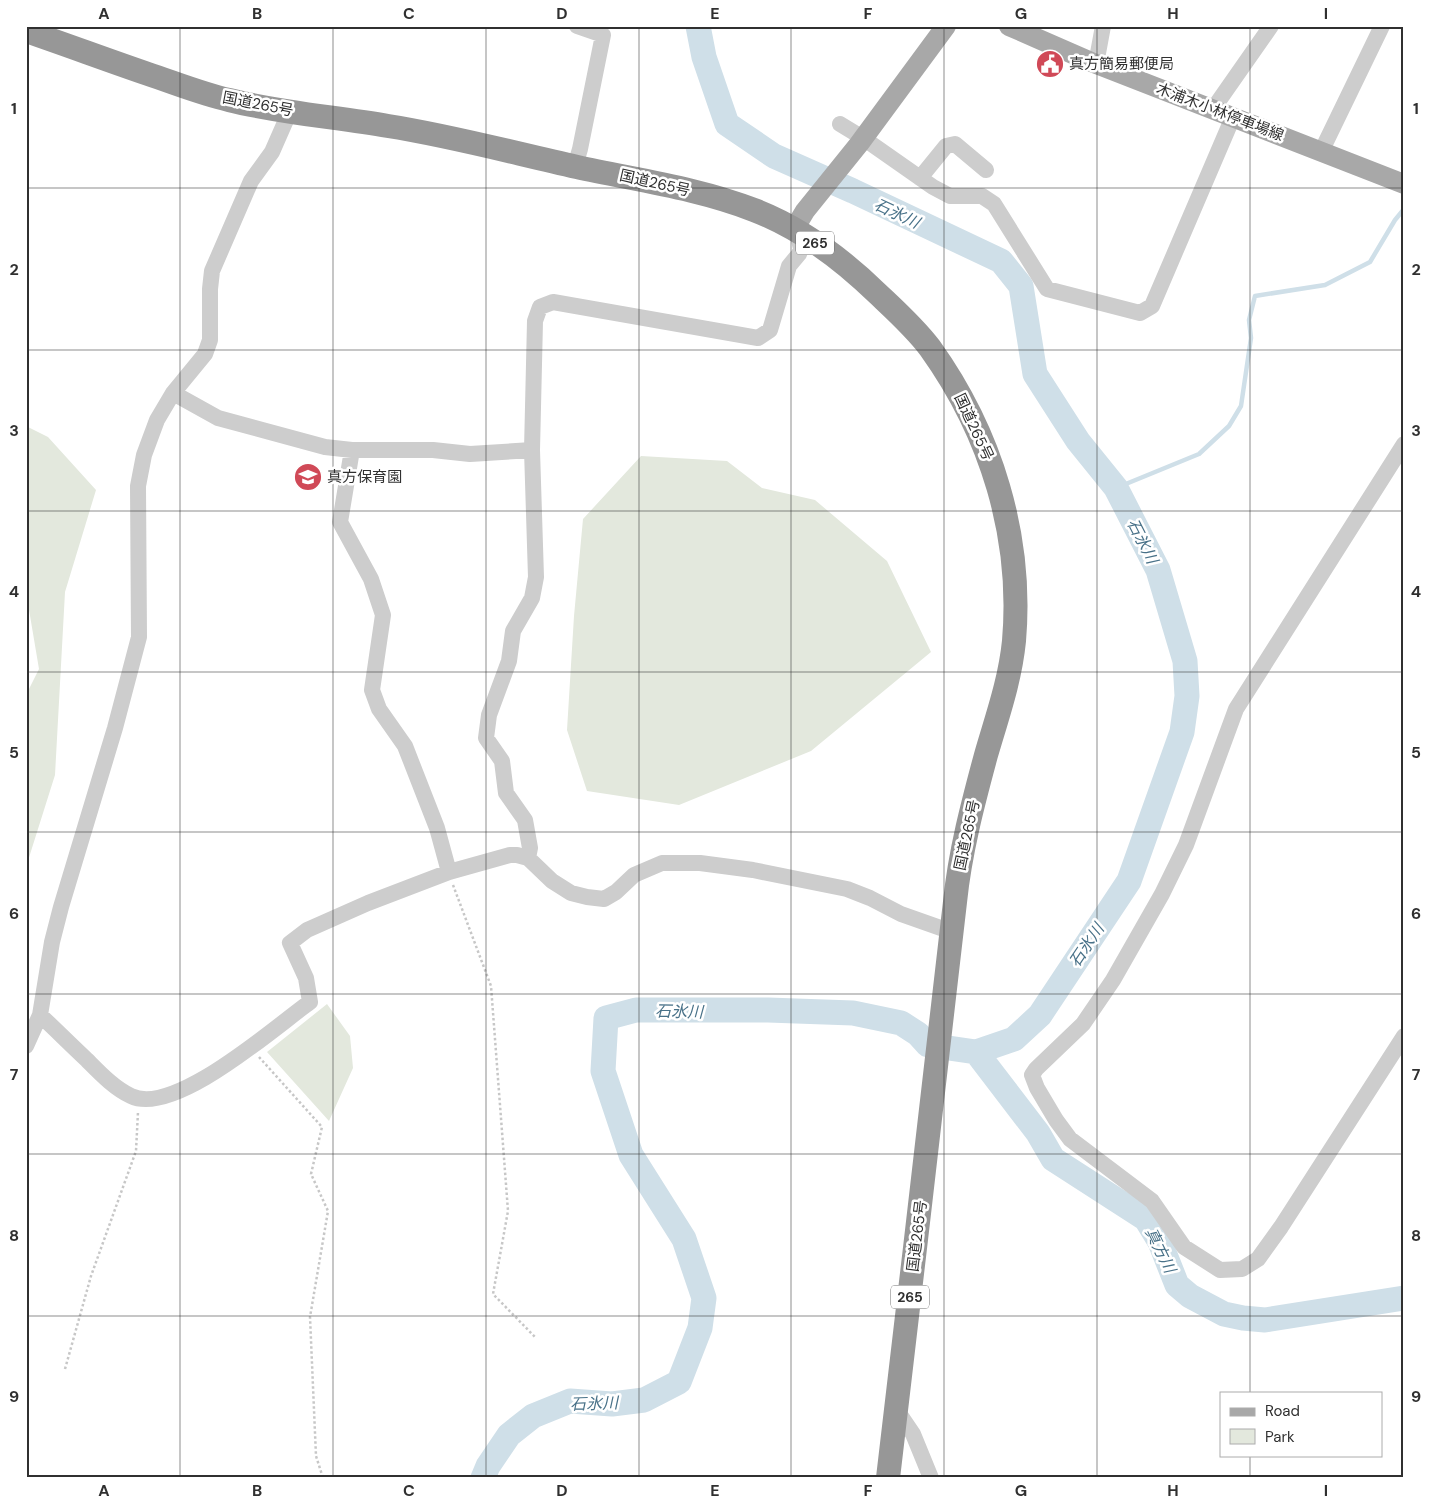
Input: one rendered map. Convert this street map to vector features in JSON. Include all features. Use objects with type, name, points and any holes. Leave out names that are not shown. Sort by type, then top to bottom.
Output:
[{"type":"highway","name":"国道265号","points":[[26,31],[176,84],[228,100],[448,136],[713,197],[748,208],[801,220],[830,253],[862,279],[928,345],[958,392],[989,455],[1004,505],[1013,551],[1016,604],[1014,642],[1008,684],[966,831],[955,896],[932,1115],[888,1478]]},
{"type":"main road","points":[[801,220],[946,26]]},
{"type":"main road","name":"木浦木小林停車場線","points":[[1009,26],[1096,64],[1404,184]]},
{"type":"street","points":[[575,166],[603,36],[577,26]]},
{"type":"street","points":[[1096,64],[1103,26]]},
{"type":"street","points":[[1213,109],[1270,26]]},
{"type":"street","points":[[1321,152],[1382,26]]},
{"type":"street","points":[[26,1046],[40,1015],[52,942],[112,738],[139,637],[138,486],[144,454],[157,420],[173,393],[205,354],[210,340],[212,271],[251,182],[272,152],[290,111]]},
{"type":"street","points":[[840,124],[861,141],[950,196],[982,196],[994,204],[1047,289],[1140,314],[1152,306],[1233,117]]},
{"type":"street","points":[[920,178],[946,146],[955,144],[986,170]]},
{"type":"street","points":[[528,858],[530,848],[525,820],[506,793],[502,761],[486,738],[489,716],[509,661],[513,631],[532,598],[536,577],[532,450],[535,321],[540,307],[553,302],[758,338],[770,330],[789,266],[801,249],[801,220]]},
{"type":"street","points":[[173,393],[218,418],[325,447],[352,450],[433,450],[470,454],[532,450]]},
{"type":"street","points":[[1404,444],[1236,709],[1186,845],[1162,894],[1113,980],[1083,1024],[1036,1068],[1032,1075],[1042,1096],[1070,1139],[1152,1201],[1184,1247],[1220,1270],[1242,1269],[1258,1259],[1281,1227],[1404,1036]]},
{"type":"street","points":[[352,450],[340,522],[371,579],[384,616],[372,690],[379,709],[406,746],[437,828],[448,872]]},
{"type":"street","points":[[40,1015],[106,1078],[131,1097],[150,1100],[169,1096],[224,1067],[310,1002],[306,978],[290,943],[307,930],[368,903],[448,872],[510,855],[528,858],[552,881],[571,893],[587,898],[604,899],[616,892],[634,875],[662,863],[700,863],[753,870],[847,889],[901,914],[952,932]]},
{"type":"street","points":[[896,1409],[914,1434],[932,1478]]},
{"type":"path","points":[[448,872],[491,986],[508,1211],[493,1294],[536,1338]]},
{"type":"path","points":[[250,1047],[322,1127],[311,1174],[328,1211],[310,1317],[316,1456],[323,1478]]},
{"type":"path","points":[[65,1369],[91,1276],[136,1151],[138,1098]]},
{"type":"green space","points":[[26,426],[48,437],[96,490],[65,592],[55,775],[26,867],[26,695],[39,669],[26,592]]},
{"type":"green space","points":[[641,456],[727,461],[762,488],[815,500],[887,561],[931,652],[811,751],[679,805],[587,791],[567,730],[574,616],[583,519]]},
{"type":"green space","points":[[327,1004],[350,1036],[353,1068],[329,1121],[267,1052]]},
{"type":"waterway","name":"石氷川","points":[[483,1478],[488,1466],[509,1435],[533,1416],[570,1401],[612,1404],[644,1400],[679,1382],[700,1328],[704,1298],[684,1239],[631,1155],[603,1071],[606,1018],[636,1010],[768,1010],[853,1013],[901,1023],[918,1034],[928,1045],[976,1052],[1014,1039],[1040,1015],[1129,881],[1182,732],[1187,696],[1185,661],[1158,570],[1116,488],[1078,441],[1035,374],[1021,286],[1001,261],[774,156],[727,124],[704,57],[698,26]]},
{"type":"waterway","points":[[1116,488],[1199,454],[1229,426],[1241,406],[1251,338],[1249,320],[1255,296],[1325,285],[1370,262],[1395,220],[1404,209]]},
{"type":"waterway","name":"真方川","points":[[976,1052],[1038,1133],[1053,1159],[1146,1219],[1160,1242],[1177,1285],[1190,1296],[1224,1314],[1265,1320],[1404,1298]]},
{"type":"place","name":"真方簡易郵便局","points":[[1050,64]]},
{"type":"place","name":"真方保育園","points":[[308,477]]}]
